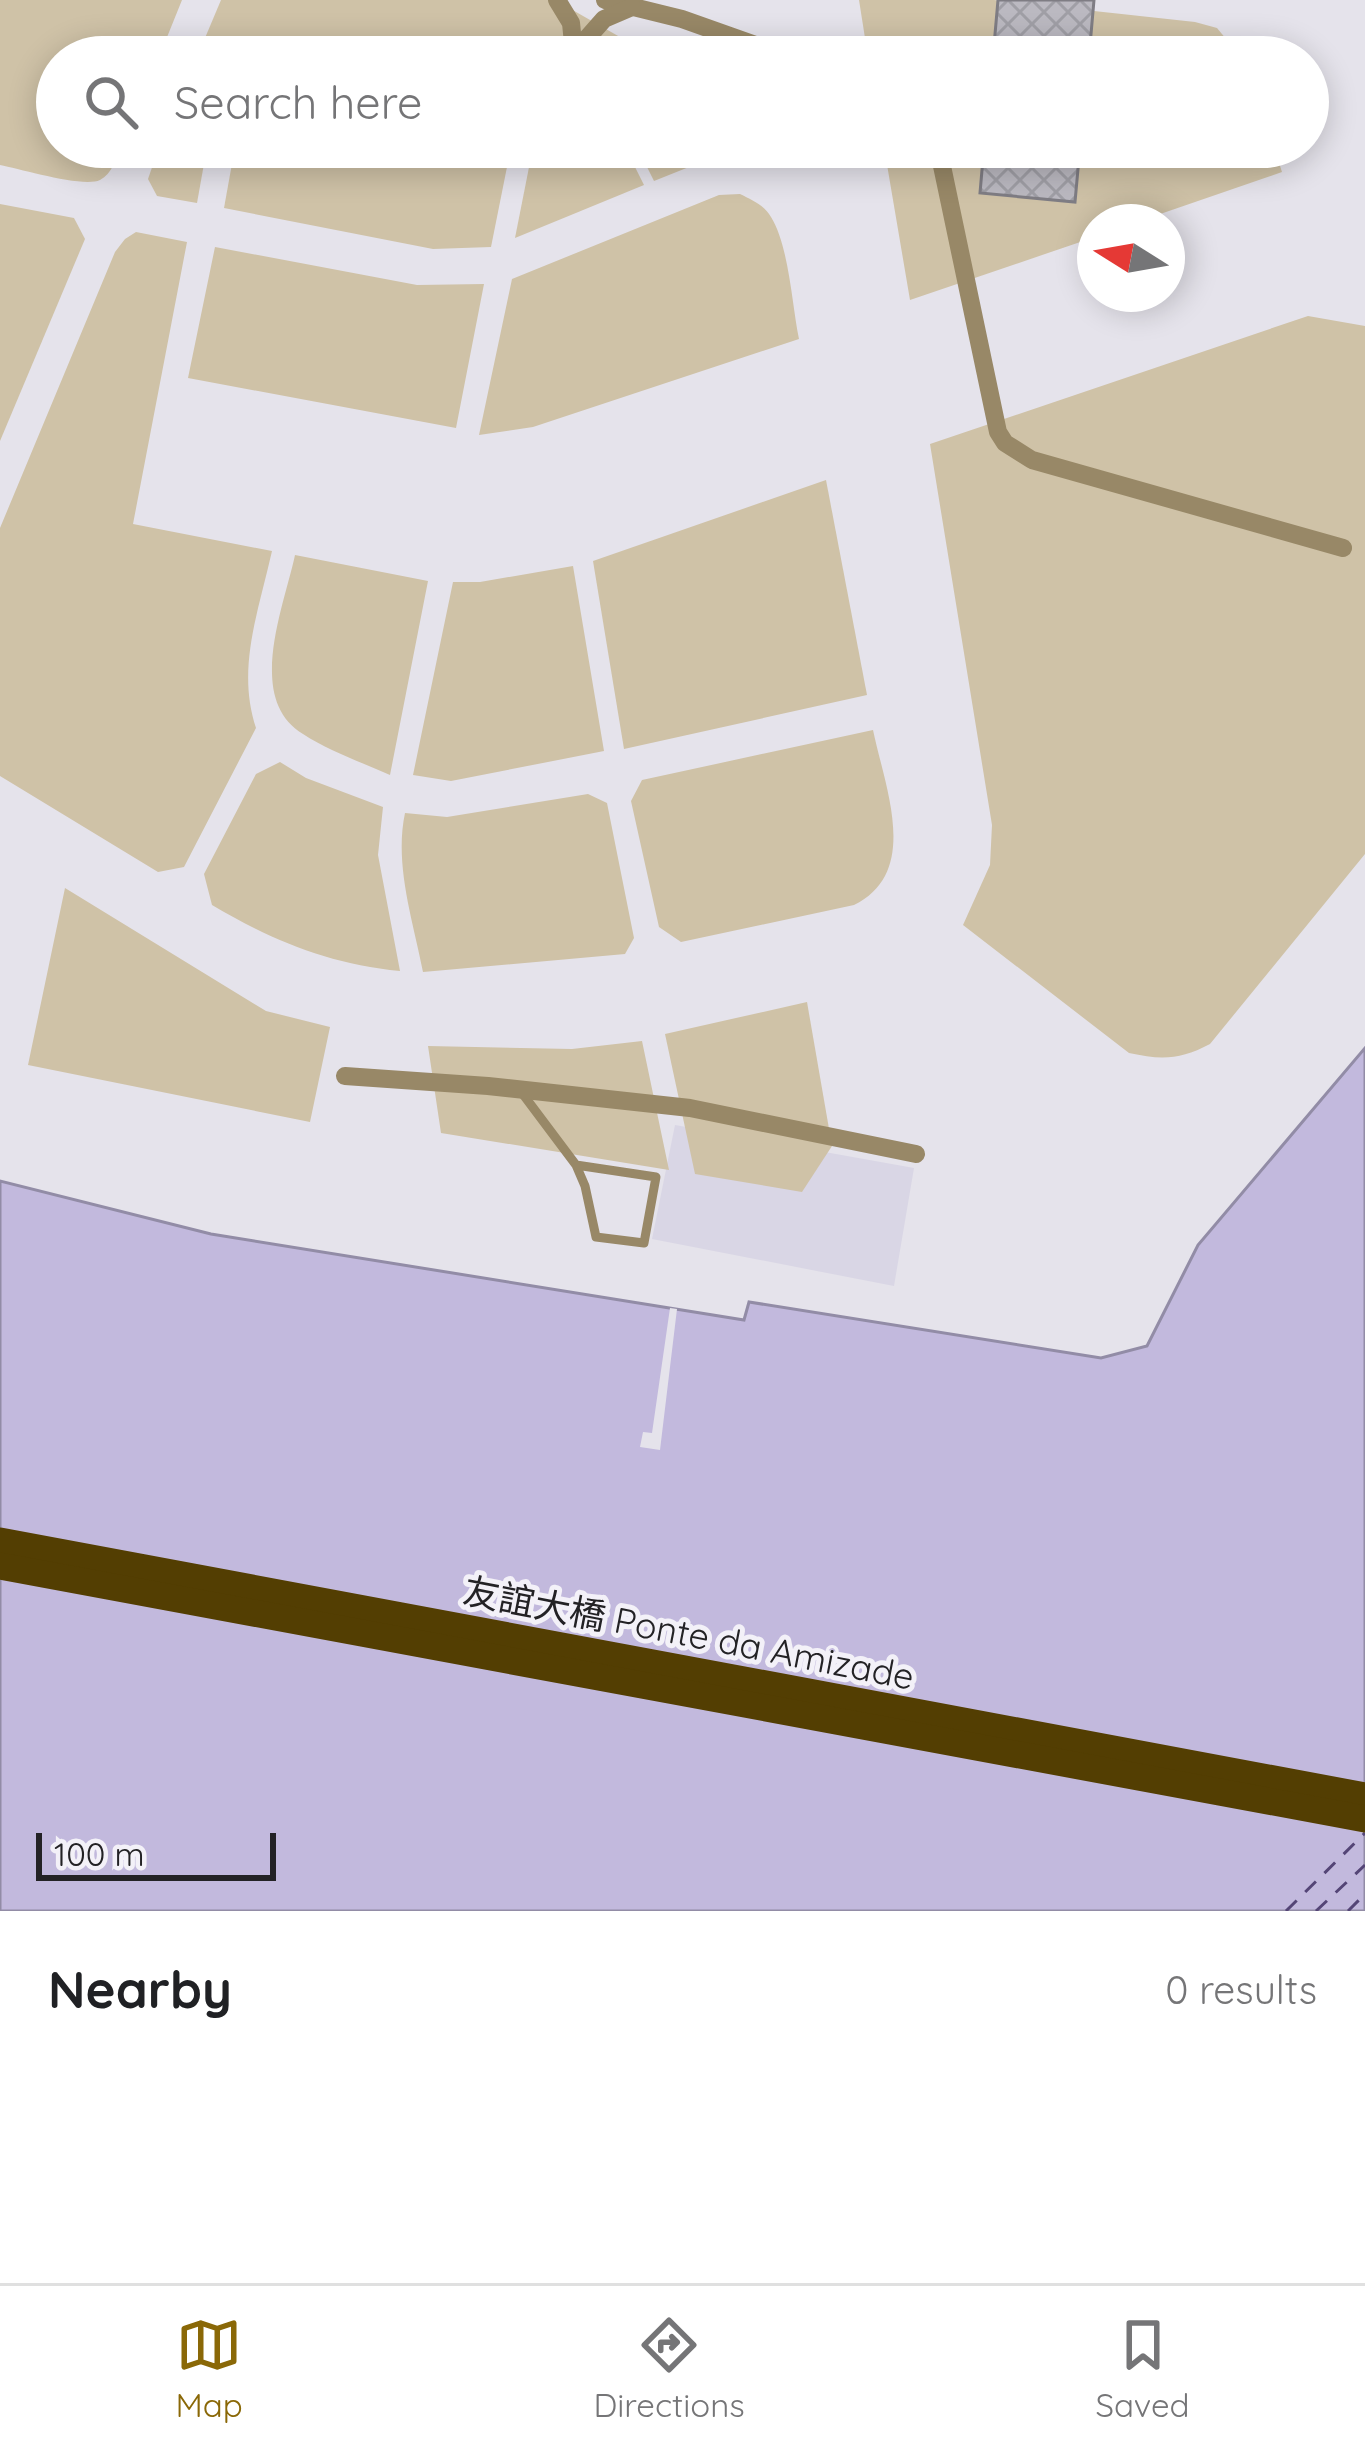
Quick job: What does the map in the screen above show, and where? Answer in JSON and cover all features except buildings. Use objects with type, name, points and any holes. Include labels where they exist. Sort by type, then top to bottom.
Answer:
[{"type":"main road","name":"友誼大橋 Ponte da Amizade","points":[[0,1541],[1365,1796]]},
{"type":"main road","name":"友誼大橋 Ponte da Amizade","points":[[0,1566],[1365,1819]]},
{"type":"street","points":[[557,0],[571,23],[572,36]]},
{"type":"street","points":[[604,0],[730,36]]},
{"type":"street","points":[[589,36],[604,19],[632,7]]},
{"type":"street","points":[[942,168],[998,432],[1005,442],[1032,460],[1343,548]]},
{"type":"street","points":[[345,1076],[689,1108],[916,1154]]},
{"type":"lane","points":[[519,1089],[576,1165],[596,1237],[644,1243],[656,1178],[576,1165]]},
{"type":"shaded area","points":[[0,0],[182,0],[167,36],[36,36],[36,168],[112,168],[100,180],[66,180],[0,165]]},
{"type":"shaded area","points":[[221,0],[555,0],[618,36],[206,36]]},
{"type":"shaded area","points":[[859,0],[994,0],[1195,22],[1217,28],[1224,36],[865,36]]},
{"type":"shaded area","points":[[152,168],[203,168],[197,203],[157,196],[148,179]]},
{"type":"shaded area","points":[[231,168],[507,168],[491,247],[433,249],[224,208]]},
{"type":"shaded area","points":[[529,168],[636,168],[644,185],[515,238]]},
{"type":"shaded area","points":[[648,168],[686,168],[654,181]]},
{"type":"shaded area","points":[[888,168],[1281,168],[1282,172],[1185,205],[1077,204],[1077,243],[910,300]]},
{"type":"shaded area","points":[[740,194],[765,209],[777,229],[799,339],[533,427],[479,435],[512,279],[719,195]]},
{"type":"shaded area","points":[[0,204],[74,218],[85,239],[0,441]]},
{"type":"shaded area","points":[[136,232],[187,242],[133,524],[272,551],[249,661],[250,706],[256,728],[184,867],[158,872],[0,776],[0,528],[115,252]]},
{"type":"shaded area","points":[[215,247],[417,285],[484,284],[456,428],[188,378]]},
{"type":"shaded area","points":[[1308,316],[1365,326],[1365,854],[1210,1044],[1170,1057],[1129,1053],[963,925],[990,865],[992,825],[930,444]]},
{"type":"shaded area","points":[[826,480],[867,695],[624,749],[593,561]]},
{"type":"shaded area","points":[[295,555],[428,581],[390,775],[303,734],[286,718],[276,699],[273,651]]},
{"type":"shaded area","points":[[573,566],[604,751],[451,781],[413,775],[453,582]]},
{"type":"shaded area","points":[[873,730],[893,827],[887,872],[875,890],[854,905],[681,942],[659,927],[631,801],[642,780]]},
{"type":"shaded area","points":[[280,762],[306,778],[383,807],[378,855],[400,971],[302,949],[212,905],[204,874],[256,774]]},
{"type":"shaded area","points":[[588,794],[607,803],[634,938],[625,954],[423,972],[403,872],[405,813],[447,817]]},
{"type":"shaded area","points":[[65,888],[266,1011],[330,1027],[310,1122],[28,1065]]},
{"type":"shaded area","points":[[807,1002],[832,1146],[802,1192],[695,1174],[665,1034]]},
{"type":"shaded area","points":[[642,1041],[669,1170],[441,1133],[428,1046],[572,1049]]},
{"type":"shaded area","points":[[1365,1048],[1365,1911],[0,1911],[0,1181],[211,1234],[744,1320],[749,1302],[1101,1358],[1147,1346],[1198,1245]]},
{"type":"shaded area","points":[[675,1125],[914,1168],[894,1286],[652,1239]]},
{"type":"pier","points":[[670,1308],[677,1309],[660,1450],[640,1447],[643,1432],[652,1433]]},
{"type":"ferry route","points":[[1286,1911],[1365,1833]]},
{"type":"ferry route","points":[[1316,1911],[1365,1865]]},
{"type":"ferry route","points":[[1348,1911],[1365,1894]]}]
